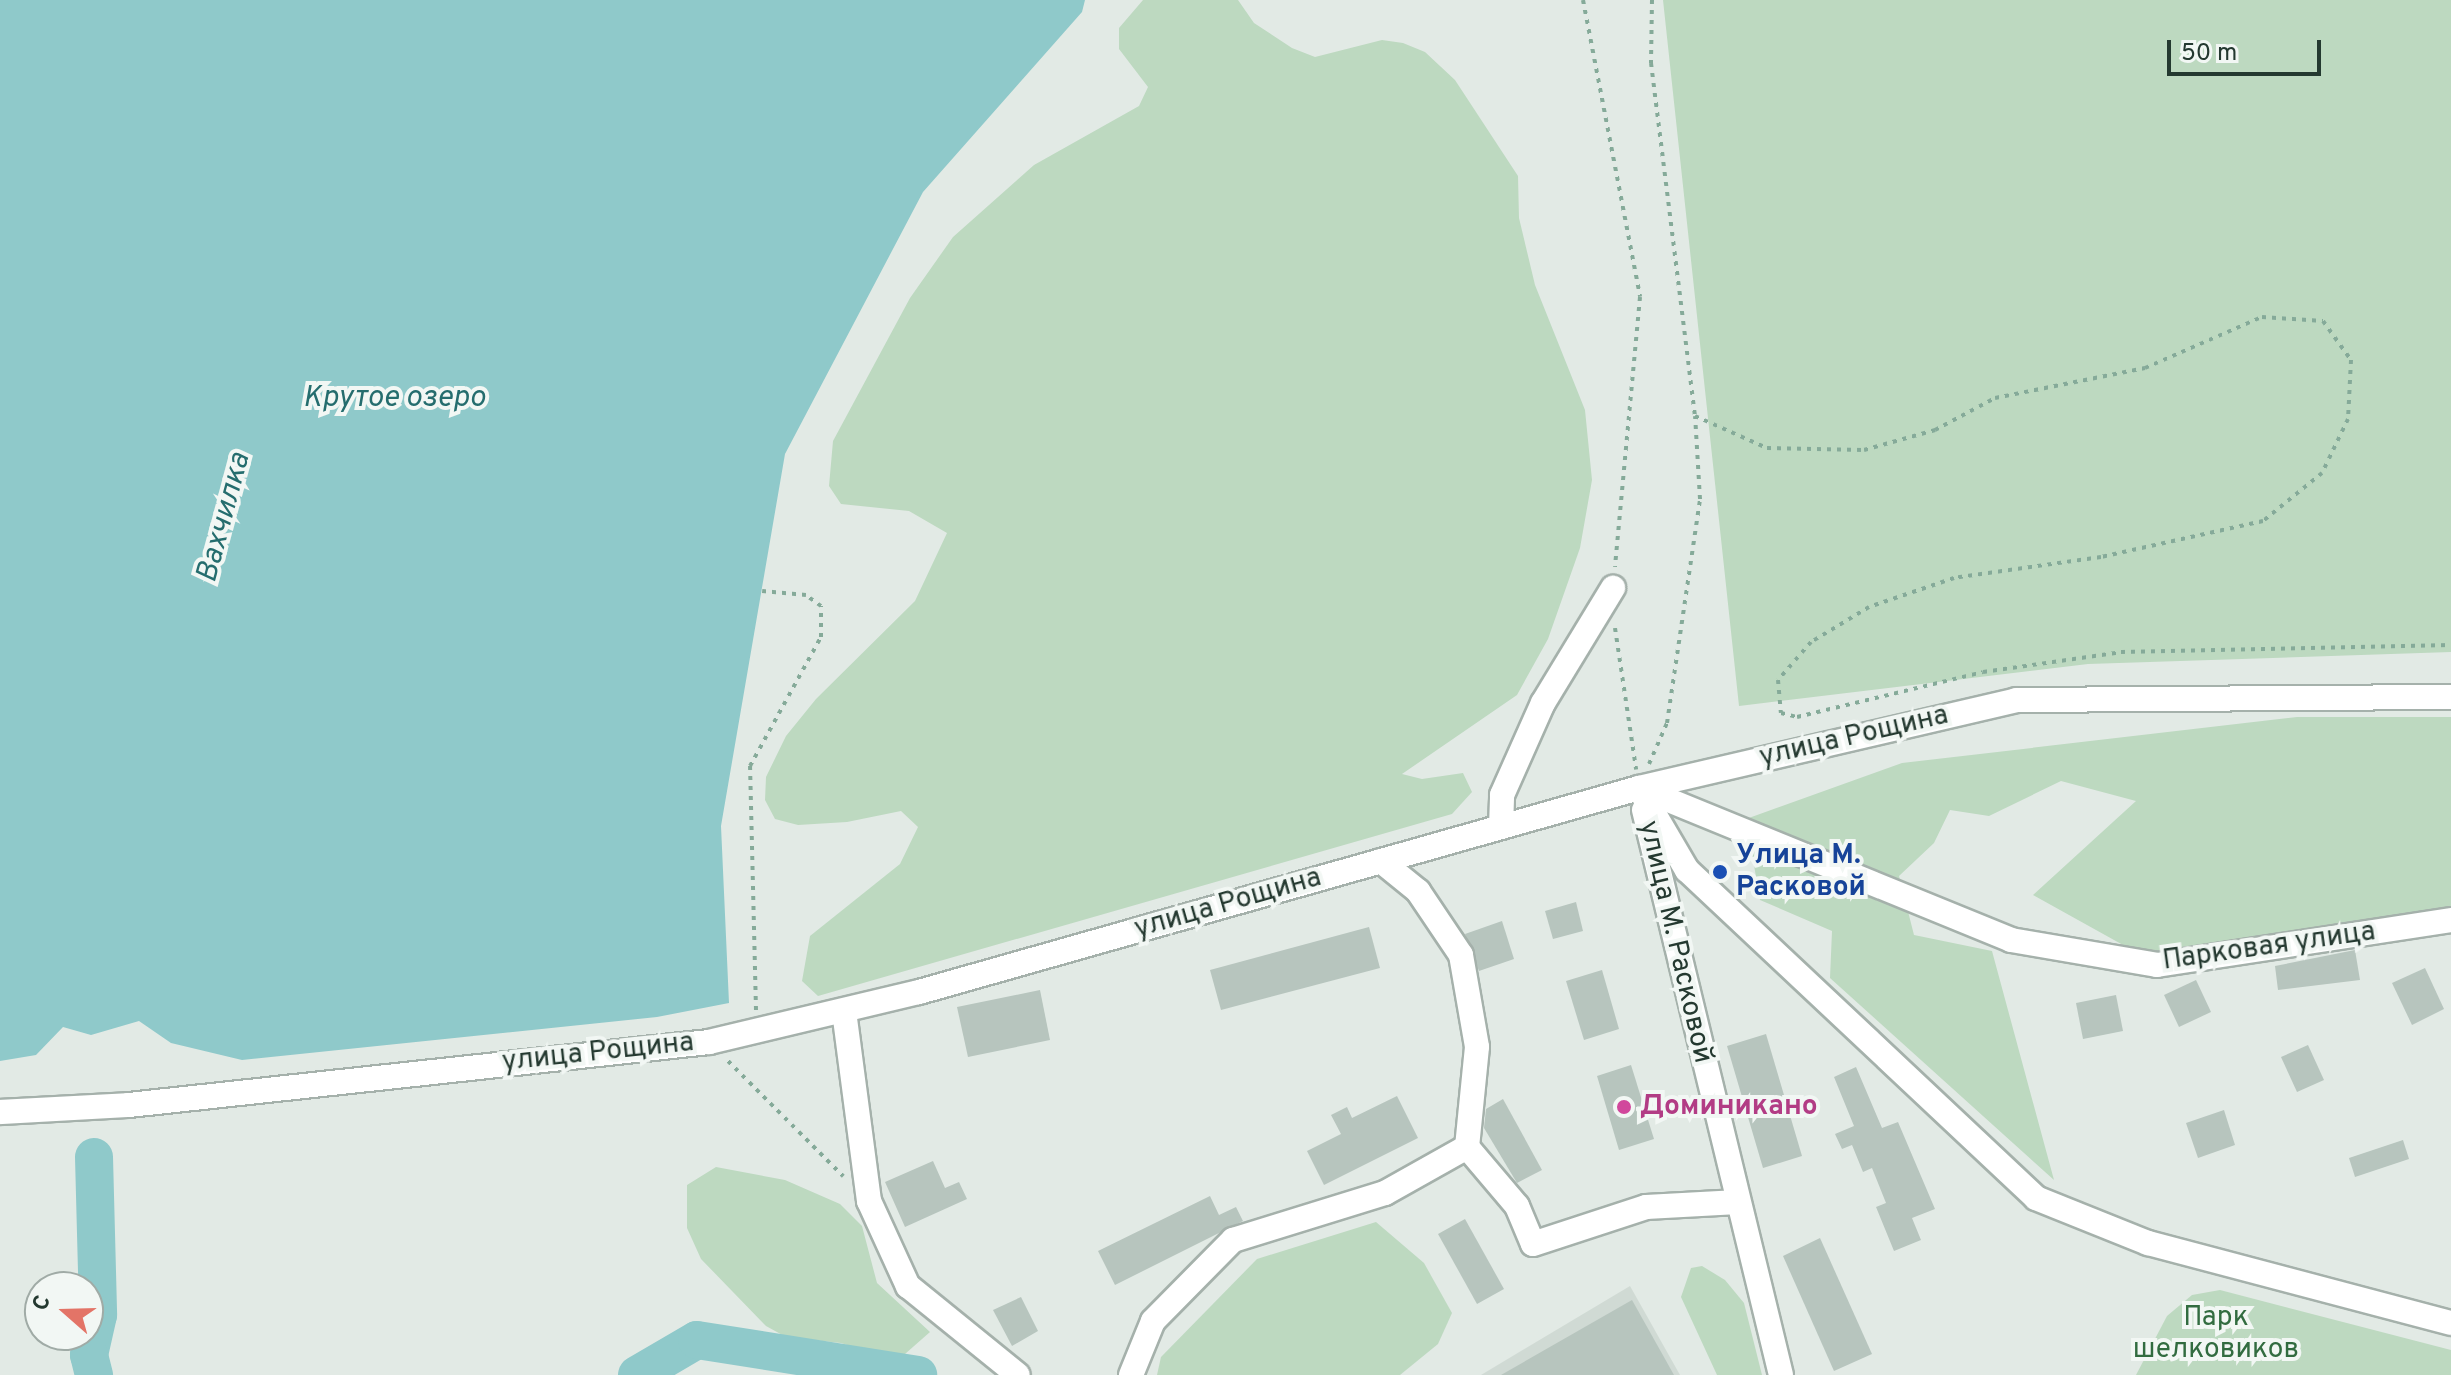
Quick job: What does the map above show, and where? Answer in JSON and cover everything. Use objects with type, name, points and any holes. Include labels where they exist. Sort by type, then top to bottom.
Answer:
[{"type":"street","points":[[1501,827],[1502,795],[1543,703],[1613,588]]},
{"type":"street","name":"улица Рощина","points":[[0,1112],[129,1105],[709,1042],[844,1011],[1639,788],[2016,700],[2451,697]]},
{"type":"street","points":[[1639,788],[1687,870],[2036,1198],[2148,1243],[2451,1323]]},
{"type":"street","name":"улица М. Расковой","points":[[1639,788],[1662,896],[1781,1375]]},
{"type":"street","name":"Парковая улица","points":[[1639,788],[2011,940],[2157,965],[2451,920]]},
{"type":"street","points":[[1381,861],[1418,891],[1461,955],[1477,1047],[1467,1147],[1517,1206],[1533,1244],[1646,1207],[1738,1202]]},
{"type":"street","points":[[1662,896],[1670,877],[1687,870]]},
{"type":"street","points":[[844,1011],[869,1201],[908,1286],[1018,1375]]},
{"type":"street","points":[[1131,1375],[1153,1321],[1233,1240],[1385,1193],[1467,1147]]},
{"type":"path","points":[[1583,0],[1640,297],[1613,588],[1639,788]]},
{"type":"path","points":[[1639,788],[1667,723],[1700,499],[1695,416],[1651,63],[1652,0]]},
{"type":"path","points":[[1695,416],[1767,448],[1864,450],[1935,430],[1995,398],[2145,368],[2262,317],[2323,321],[2351,360],[2348,419],[2322,473],[2263,521],[2101,557],[1954,578],[1869,607],[1811,642],[1778,680],[1781,713],[1797,717],[1983,672],[2121,652],[2451,645]]},
{"type":"path","points":[[757,1032],[750,766],[821,637],[821,606],[806,595],[762,591]]},
{"type":"path","points":[[709,1042],[869,1201]]},
{"type":"shaded area","points":[[1630,1286],[1680,1375],[1481,1375]]},
{"type":"green space","points":[[1143,0],[1238,0],[1254,23],[1292,48],[1315,57],[1382,40],[1403,43],[1425,52],[1455,80],[1518,176],[1519,218],[1535,285],[1585,410],[1592,480],[1580,548],[1548,639],[1517,695],[1402,774],[1422,779],[1463,773],[1472,792],[1452,814],[818,996],[802,981],[810,936],[900,864],[918,827],[901,811],[847,822],[798,825],[775,819],[765,800],[766,777],[786,736],[816,699],[915,601],[947,533],[909,511],[841,504],[829,486],[833,441],[910,298],[953,237],[1034,165],[1139,106],[1148,87],[1119,49],[1119,28]]},
{"type":"green space","points":[[1663,0],[2451,0],[2451,652],[2088,664],[1739,706]]},
{"type":"green space","points":[[2297,717],[2451,717],[2451,908],[2141,955],[2033,895],[2136,801],[2061,781],[1989,816],[1950,810],[1934,843],[1899,876],[1914,935],[1992,951],[2054,1180],[1830,978],[1832,931],[1760,900],[1746,819],[1902,763]]},
{"type":"green space","points":[[716,1167],[785,1180],[840,1204],[862,1226],[877,1283],[930,1332],[897,1361],[841,1343],[786,1337],[766,1326],[701,1259],[687,1228],[687,1185]]},
{"type":"green space","points":[[1376,1222],[1424,1263],[1452,1313],[1438,1344],[1400,1375],[1157,1375],[1161,1357],[1257,1259]]},
{"type":"green space","points":[[1702,1266],[1725,1280],[1744,1303],[1762,1375],[1717,1375],[1681,1297],[1691,1268]]},
{"type":"green space","name":"Парк шелковиков","points":[[2220,1290],[2451,1350],[2451,1375],[2136,1375],[2167,1316],[2192,1295]]},
{"type":"water","name":"Крутое озеро","points":[[0,0],[1085,0],[1082,12],[923,192],[785,454],[721,826],[729,1003],[657,1017],[242,1060],[171,1043],[139,1021],[91,1035],[63,1027],[36,1055],[0,1061]]},
{"type":"building","points":[[1576,902],[1583,931],[1553,939],[1545,911]]},
{"type":"building","points":[[1502,921],[1514,959],[1479,971],[1465,934]]},
{"type":"building","points":[[1369,927],[1380,968],[1221,1010],[1210,970]]},
{"type":"building","points":[[2355,950],[2360,980],[2278,990],[2275,966]]},
{"type":"building","points":[[2425,968],[2444,1009],[2412,1025],[2392,983]]},
{"type":"building","points":[[1602,970],[1619,1029],[1584,1040],[1566,981]]},
{"type":"building","points":[[2196,980],[2211,1012],[2179,1027],[2164,995]]},
{"type":"building","points":[[1040,990],[1050,1040],[968,1057],[957,1007]]},
{"type":"building","points":[[2116,995],[2123,1031],[2083,1039],[2076,1003]]},
{"type":"building","points":[[1766,1034],[1802,1156],[1763,1168],[1727,1046]]},
{"type":"building","points":[[2308,1045],[2324,1080],[2297,1092],[2281,1057]]},
{"type":"building","points":[[1631,1065],[1654,1139],[1619,1150],[1597,1076]]},
{"type":"building","points":[[1856,1067],[1882,1128],[1898,1122],[1935,1209],[1912,1218],[1921,1240],[1894,1251],[1876,1207],[1886,1203],[1872,1168],[1863,1172],[1852,1145],[1842,1149],[1835,1134],[1854,1126],[1834,1077]]},
{"type":"building","points":[[1397,1096],[1418,1138],[1324,1185],[1307,1151],[1341,1134],[1331,1115],[1347,1107],[1352,1118]]},
{"type":"building","points":[[1503,1099],[1542,1170],[1517,1183],[1484,1128],[1486,1109]]},
{"type":"building","points":[[2224,1110],[2235,1145],[2198,1158],[2186,1123]]},
{"type":"building","points":[[2403,1140],[2409,1159],[2355,1177],[2349,1158]]},
{"type":"building","points":[[933,1161],[945,1188],[959,1182],[967,1199],[905,1227],[885,1182]]},
{"type":"building","points":[[1210,1196],[1219,1215],[1236,1207],[1243,1221],[1115,1285],[1098,1251]]},
{"type":"building","points":[[1465,1219],[1504,1289],[1477,1304],[1438,1234]]},
{"type":"building","points":[[1820,1238],[1872,1354],[1834,1371],[1783,1256]]},
{"type":"building","points":[[1021,1297],[1038,1331],[1012,1346],[993,1310]]},
{"type":"building","points":[[1632,1300],[1674,1375],[1501,1375]]},
{"type":"waterway","name":"Вахчилка","points":[[94,1157],[98,1315],[89,1355],[94,1375]]},
{"type":"waterway","points":[[637,1375],[697,1340],[918,1375]]},
{"type":"place","name":"Улица М. Расковой","points":[[1720,872]]},
{"type":"place","name":"Доминикано","points":[[1624,1107]]}]
